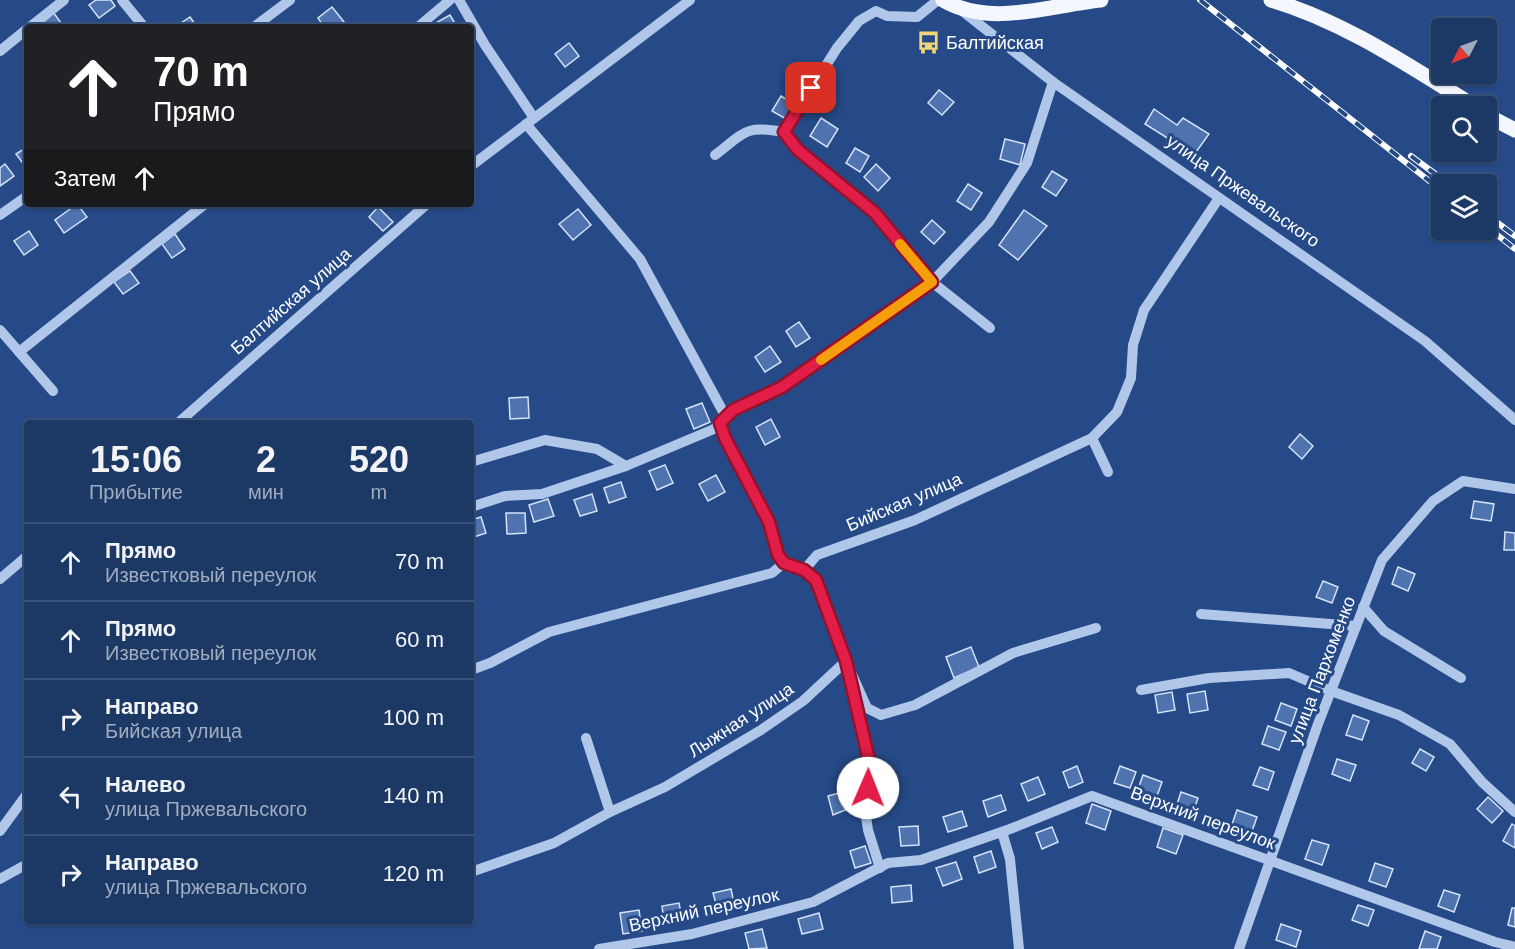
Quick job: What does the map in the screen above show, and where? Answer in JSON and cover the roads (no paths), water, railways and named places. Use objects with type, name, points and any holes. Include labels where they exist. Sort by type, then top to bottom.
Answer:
[{"type":"main road","name":"улица Пржевальского","points":[[943,0],[961,10]]},
{"type":"main road","points":[[961,10],[1023,14],[1101,0]]},
{"type":"main road","points":[[1271,0],[1361,38],[1457,96]]},
{"type":"main road","points":[[1497,121],[1515,130]]},
{"type":"street","points":[[33,24],[64,0]]},
{"type":"street","points":[[122,0],[142,24]]},
{"type":"street","points":[[258,24],[290,0]]},
{"type":"street","points":[[422,24],[450,0]]},
{"type":"street","points":[[459,0],[473,24]]},
{"type":"street","points":[[474,164],[690,0]]},
{"type":"street","points":[[784,132],[837,48],[859,21],[876,11],[887,16],[917,17],[938,0]]},
{"type":"street","name":"улица Пржевальского","points":[[961,10],[1053,82],[1425,341],[1515,420]]},
{"type":"street","points":[[474,26],[530,121],[640,259],[723,420],[725,438],[769,522],[778,555],[784,563],[804,570],[816,580],[846,661],[867,708],[881,715],[915,705],[1013,653],[1096,628]]},
{"type":"street","points":[[0,51],[24,31]]},
{"type":"street","points":[[474,506],[505,496],[542,494],[626,466],[714,429],[733,410],[782,387],[932,282],[988,222],[1027,163],[1053,82]]},
{"type":"street","points":[[715,155],[746,131],[760,128],[784,132],[798,150],[875,213],[932,282],[990,328]]},
{"type":"street","points":[[0,215],[24,198]]},
{"type":"street","name":"Бийская улица","points":[[804,570],[817,555],[915,520],[1092,438],[1117,412],[1131,378],[1133,345],[1144,310],[1219,198]]},
{"type":"street","points":[[19,352],[201,207]]},
{"type":"street","name":"Балтийская улица","points":[[181,420],[424,207]]},
{"type":"street","points":[[0,330],[53,391]]},
{"type":"street","points":[[1092,438],[1108,472]]},
{"type":"street","points":[[474,461],[545,440],[597,448],[626,466]]},
{"type":"street","name":"улица Пархоменко","points":[[1239,949],[1331,691],[1382,560],[1433,501],[1463,481],[1515,489]]},
{"type":"street","points":[[0,579],[24,559]]},
{"type":"street","points":[[474,669],[549,632],[772,573],[784,563]]},
{"type":"street","points":[[1363,607],[1384,631],[1461,678]]},
{"type":"street","points":[[1201,614],[1356,626]]},
{"type":"street","points":[[846,661],[872,773],[864,803],[868,830],[880,868]]},
{"type":"street","name":"Лыжная улица","points":[[474,871],[554,843],[610,812],[665,787],[761,730],[803,701],[846,661]]},
{"type":"street","points":[[1141,690],[1209,678],[1289,673],[1331,691],[1399,715],[1450,744],[1482,782],[1515,812]]},
{"type":"street","points":[[586,738],[610,812]]},
{"type":"street","name":"Верхний переулок","points":[[599,949],[692,934],[813,902],[888,863],[921,860],[1002,832],[1092,796],[1495,942],[1515,947]]},
{"type":"street","points":[[0,831],[24,798]]},
{"type":"street","points":[[1002,832],[1010,859],[1019,949]]},
{"type":"street","points":[[0,879],[24,866]]},
{"type":"railway","points":[[1200,0],[1431,182]]},
{"type":"railway","points":[[1411,156],[1435,174]]},
{"type":"railway","points":[[1497,222],[1515,236]]},
{"type":"railway","points":[[1497,235],[1515,249]]},
{"type":"place","name":"Балтийская","points":[[928,43]]}]
